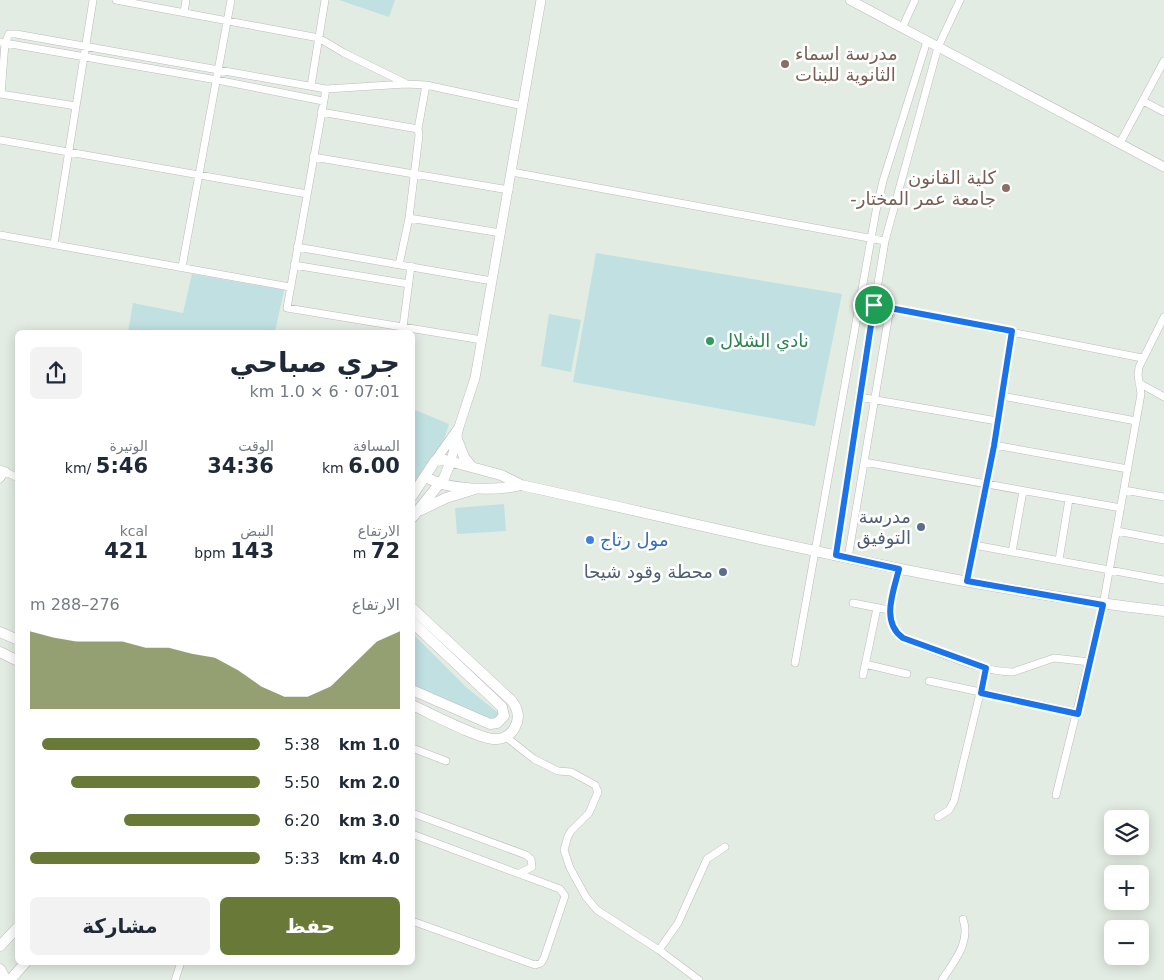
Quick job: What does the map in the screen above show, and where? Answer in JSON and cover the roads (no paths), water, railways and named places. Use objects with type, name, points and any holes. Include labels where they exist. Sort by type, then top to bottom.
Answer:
[{"type":"main road","points":[[458,439],[464,457],[473,467]]},
{"type":"main road","points":[[415,491],[435,460],[451,462],[501,476],[521,485],[899,569],[1103,605],[1164,612]]},
{"type":"main road","points":[[415,515],[439,483],[451,462]]},
{"type":"main road","points":[[425,476],[439,483],[480,487],[501,488],[521,485]]},
{"type":"main road","points":[[415,515],[446,498],[480,487]]},
{"type":"main road","points":[[415,611],[515,705],[518,720],[514,730],[506,737],[490,739],[415,706]]},
{"type":"main road","points":[[415,625],[502,707],[504,716],[497,723],[490,724],[415,691]]},
{"type":"main road","points":[[0,632],[15,639]]},
{"type":"main road","points":[[0,652],[15,660]]},
{"type":"main road","points":[[0,946],[15,930]]},
{"type":"main road","points":[[8,977],[22,965]]},
{"type":"street","points":[[54,244],[93,0]]},
{"type":"street","points":[[116,0],[319,38],[344,53],[406,84]]},
{"type":"street","points":[[184,12],[186,0]]},
{"type":"street","points":[[182,267],[231,0]]},
{"type":"street","points":[[311,86],[325,0]]},
{"type":"street","points":[[451,462],[458,439],[459,428],[475,378],[541,0]]},
{"type":"street","points":[[852,0],[1164,166]]},
{"type":"street","points":[[902,28],[915,0]]},
{"type":"street","points":[[836,555],[859,396],[885,242],[938,47],[960,0]]},
{"type":"street","points":[[76,106],[1,94],[3,43],[9,34],[326,89],[406,84],[426,85],[523,106]]},
{"type":"street","points":[[796,663],[870,239],[883,181],[927,41]]},
{"type":"street","points":[[3,43],[217,80],[323,101]]},
{"type":"street","points":[[1120,143],[1163,66]]},
{"type":"street","points":[[399,265],[409,218],[419,135],[418,129],[426,85]]},
{"type":"street","points":[[326,89],[296,248],[288,308],[482,340]]},
{"type":"street","points":[[1143,101],[1164,112]]},
{"type":"street","points":[[321,112],[418,129]]},
{"type":"street","points":[[0,140],[306,194]]},
{"type":"street","points":[[313,157],[509,190]]},
{"type":"street","points":[[512,172],[885,242]]},
{"type":"street","points":[[409,218],[501,233]]},
{"type":"street","points":[[0,235],[290,287]]},
{"type":"street","points":[[296,248],[492,281]]},
{"type":"street","points":[[294,265],[409,284]]},
{"type":"street","points":[[402,327],[411,266]]},
{"type":"street","points":[[874,305],[1142,358]]},
{"type":"street","points":[[848,558],[890,308]]},
{"type":"street","points":[[1056,795],[1078,714],[1110,570],[1141,394],[1138,375],[1142,358],[1164,317]]},
{"type":"street","points":[[967,581],[994,446],[1012,331]]},
{"type":"street","points":[[1156,333],[1164,337]]},
{"type":"street","points":[[1139,383],[1164,397]]},
{"type":"street","points":[[859,396],[997,421]]},
{"type":"street","points":[[1002,396],[1136,421]]},
{"type":"street","points":[[435,460],[459,428]]},
{"type":"street","points":[[994,446],[1128,469]]},
{"type":"street","points":[[864,462],[1121,508]]},
{"type":"street","points":[[0,479],[3,470],[15,476]]},
{"type":"street","points":[[1124,490],[1164,497]]},
{"type":"street","points":[[1012,552],[1023,491]]},
{"type":"street","points":[[1060,560],[1070,500]]},
{"type":"street","points":[[1116,531],[1164,540]]},
{"type":"street","points":[[974,546],[1164,580]]},
{"type":"street","points":[[899,569],[889,610],[898,634],[903,638],[986,668],[1013,672],[1054,658],[1090,662]]},
{"type":"street","points":[[853,603],[889,610]]},
{"type":"street","points":[[863,675],[878,608]]},
{"type":"street","points":[[866,664],[907,674]]},
{"type":"street","points":[[938,817],[949,810],[954,801],[986,668]]},
{"type":"street","points":[[929,681],[1078,714]]},
{"type":"street","points":[[506,737],[534,759],[558,771],[571,772],[595,785],[598,792],[589,812],[570,831],[564,850],[566,858],[586,897],[597,910],[659,950],[699,980]]},
{"type":"street","points":[[415,749],[446,761]]},
{"type":"street","points":[[415,814],[526,855],[531,859],[537,880]]},
{"type":"street","points":[[415,835],[560,889],[566,896],[544,958],[538,965],[532,965],[415,922]]},
{"type":"street","points":[[659,950],[678,923],[707,859],[725,847]]},
{"type":"street","points":[[517,873],[526,872],[532,867]]},
{"type":"street","points":[[942,980],[964,944],[966,934],[963,919]]},
{"type":"street","points":[[175,980],[180,965]]},
{"type":"place","name":"مدرسة اسماء الثانوية للبنات","points":[[785,64]]},
{"type":"place","name":"كلية القانون -جامعة عمر المختار","points":[[1006,188]]},
{"type":"place","name":"نادي الشلال","points":[[710,341]]},
{"type":"place","name":"مدرسة التوفيق","points":[[921,527]]},
{"type":"place","name":"مول رتاج","points":[[590,540]]},
{"type":"place","name":"محطة وقود شيحا","points":[[723,572]]}]
